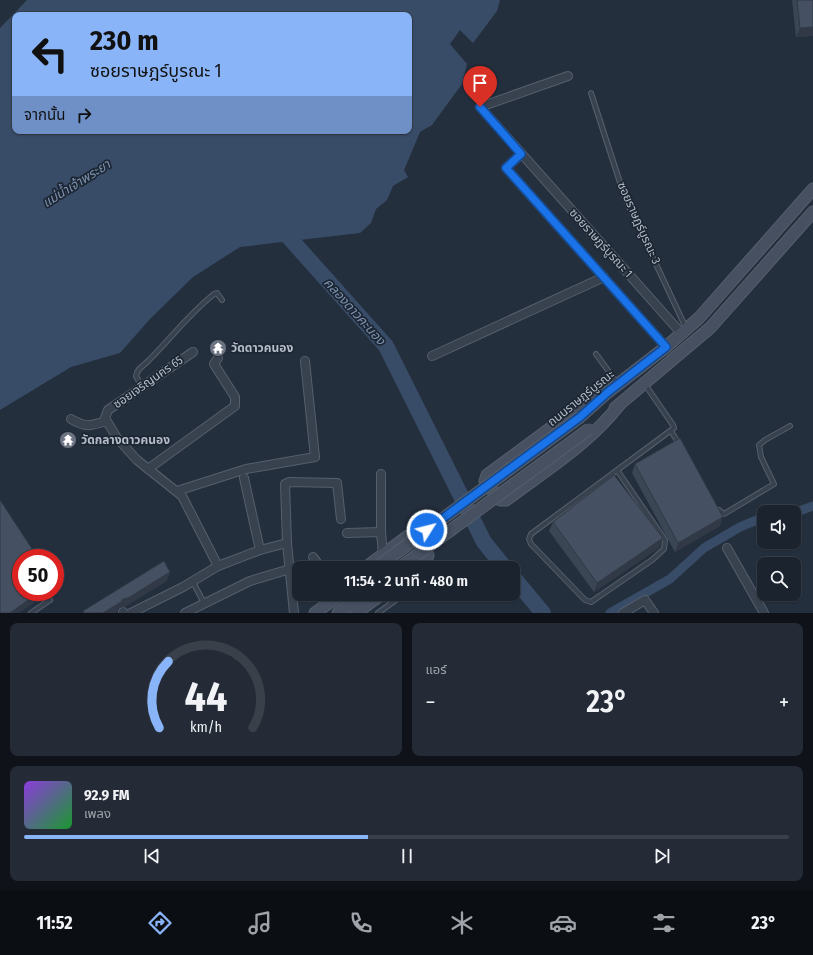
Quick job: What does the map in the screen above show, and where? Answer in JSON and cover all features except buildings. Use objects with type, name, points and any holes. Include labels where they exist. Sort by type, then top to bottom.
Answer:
[{"type":"main road","name":"ถนนราษฎร์บูรณะ","points":[[385,561],[580,417],[608,392],[666,347],[699,318],[813,189]]},
{"type":"main road","points":[[409,561],[589,429],[710,328],[813,212]]},
{"type":"main road","points":[[748,262],[760,272]]},
{"type":"main road","points":[[608,392],[579,407],[487,475],[485,481],[500,500],[506,500],[586,440],[607,421],[620,404]]},
{"type":"main road","points":[[374,561],[408,536],[414,536],[428,555],[429,561]]},
{"type":"main road","points":[[305,613],[325,601]]},
{"type":"main road","points":[[315,613],[326,601]]},
{"type":"main road","points":[[338,613],[354,601]]},
{"type":"main road","points":[[356,613],[372,601]]},
{"type":"street","name":"ซอยราษฎร์บูรณะ 1","points":[[568,76],[480,107],[521,154],[684,330]]},
{"type":"street","name":"ซอยราษฎร์บูรณะ 1","points":[[521,154],[506,168],[666,347]]},
{"type":"street","points":[[432,356],[604,278]]},
{"type":"street","name":"ซอยเจริญนคร 65","points":[[193,352],[108,410],[105,415],[106,421],[118,438],[137,460],[182,496],[218,566]]},
{"type":"street","points":[[148,469],[235,406],[236,398],[214,363],[218,358]]},
{"type":"street","points":[[177,491],[246,468],[315,457],[306,360]]},
{"type":"street","points":[[71,419],[78,424],[89,427],[106,421]]},
{"type":"street","points":[[382,474],[381,532],[383,554]]},
{"type":"street","points":[[244,478],[260,550]]},
{"type":"street","points":[[294,613],[287,543],[285,484],[289,482],[337,483],[341,519]]},
{"type":"street","points":[[347,533],[381,532]]},
{"type":"street","points":[[126,613],[193,582],[218,566],[260,550],[287,543]]},
{"type":"street","points":[[727,548],[764,613]]},
{"type":"street","points":[[313,557],[316,561]]},
{"type":"street","points":[[185,613],[250,581],[290,569]]},
{"type":"street","points":[[623,613],[645,600],[654,613]]},
{"type":"lane","name":"ซอยราษฎร์บูรณะ 3","points":[[591,93],[625,198],[684,330]]},
{"type":"lane","points":[[142,387],[136,376],[138,369],[148,362],[196,308],[217,293],[222,300]]},
{"type":"lane","points":[[596,354],[618,384]]},
{"type":"lane","points":[[618,470],[665,540],[664,550],[591,602],[585,600],[531,544],[529,539],[530,534],[671,431],[674,425],[644,383]]},
{"type":"lane","points":[[715,504],[720,513],[724,514],[773,485],[774,481],[761,456],[759,445],[790,426]]},
{"type":"lane","points":[[671,431],[684,451]]},
{"type":"lane","points":[[193,582],[204,603]]},
{"type":"lane","points":[[31,613],[49,601]]},
{"type":"lane","points":[[378,613],[394,601]]},
{"type":"water","name":"แม่น้ำเจ้าพระยา","points":[[27,0],[500,0],[497,11],[473,43],[460,30],[450,44],[467,64],[462,84],[432,125],[420,132],[404,170],[408,177],[393,186],[387,200],[376,209],[371,223],[360,233],[240,247],[193,277],[150,319],[120,353],[71,367],[0,410],[0,28],[12,16],[12,134],[412,134],[412,12],[15,12]]},
{"type":"waterway","name":"คลองดาวคะนอง","points":[[277,224],[386,346],[484,542],[499,561]]},
{"type":"waterway","points":[[801,510],[813,506]]},
{"type":"waterway","points":[[610,613],[670,579],[704,548],[740,527],[757,520]]},
{"type":"waterway","name":"คลองดาวคะนอง","points":[[520,585],[543,613]]},
{"type":"place","name":"วัดดาวคนอง","points":[[218,348]]},
{"type":"place","name":"วัดกลางดาวคนอง","points":[[68,440]]},
{"type":"route","points":[[427,530],[580,417],[608,392],[666,347],[506,168],[521,154],[480,107]]}]
